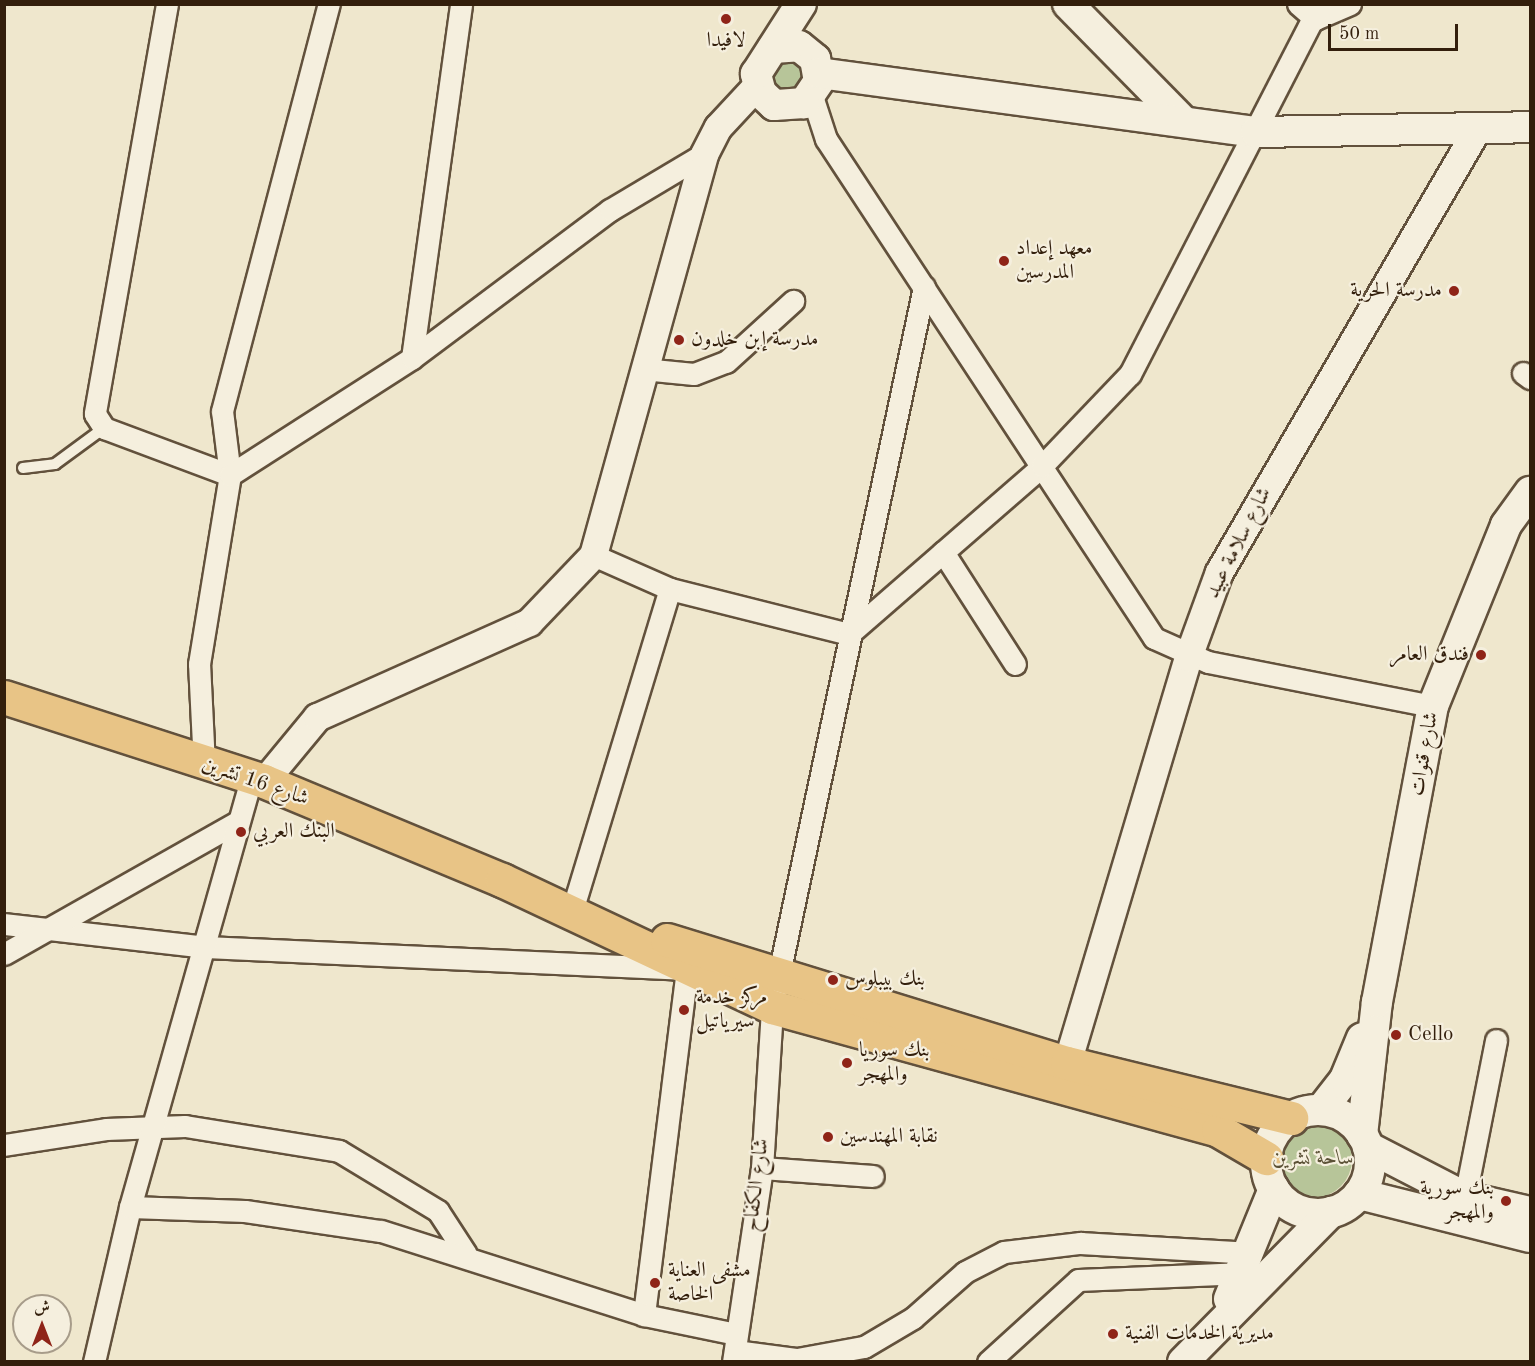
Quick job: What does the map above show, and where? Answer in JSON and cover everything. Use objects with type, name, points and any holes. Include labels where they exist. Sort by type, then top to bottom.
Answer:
[{"type":"main road","points":[[801,4],[773,48],[758,63],[757,85],[766,100],[782,107],[814,74],[812,4]]},
{"type":"main road","points":[[1068,4],[1181,119]]},
{"type":"main road","points":[[773,48],[786,44],[814,74],[1181,119],[1256,132],[1530,127]]},
{"type":"main road","name":"شارع قنوات","points":[[1365,1141],[1377,1002],[1433,706],[1506,525],[1530,492]]},
{"type":"main road","name":"شارع 16 تشرين","points":[[4,697],[204,765],[258,780],[502,880]]},
{"type":"main road","points":[[502,880],[574,901],[776,992],[1218,1130],[1270,1173],[1298,1209],[1330,1212]]},
{"type":"main road","points":[[502,880],[687,969],[1067,1064],[1306,1114],[1344,1117],[1365,1141],[1457,1206],[1530,1237]]},
{"type":"main road","points":[[1216,1323],[1248,1263],[1270,1173],[1274,1135],[1306,1114],[1345,1079],[1377,1002]]},
{"type":"main road","points":[[1184,1362],[1216,1323],[1330,1212],[1359,1194],[1367,1180],[1365,1141]]},
{"type":"main road","points":[[1359,1194],[1457,1206],[1525,1207]]},
{"type":"street","points":[[167,4],[95,414],[104,428],[230,475]]},
{"type":"street","points":[[204,765],[199,664],[230,475],[222,411],[329,4]]},
{"type":"street","points":[[412,358],[461,4]]},
{"type":"street","points":[[1298,4],[1317,12],[1350,4]]},
{"type":"street","points":[[593,555],[670,589],[849,634],[1042,466],[1130,374],[1317,12]]},
{"type":"street","points":[[814,74],[826,139]]},
{"type":"street","points":[[94,1362],[130,1207],[205,947],[236,823],[258,780],[317,717],[529,622],[593,555],[704,154],[718,127],[757,85]]},
{"type":"street","points":[[782,107],[826,139],[1154,638],[1188,657],[1433,706]]},
{"type":"street","name":"شارع سلامة عبيد","points":[[1067,1064],[1188,657],[1219,572],[1477,129]]},
{"type":"street","points":[[230,475],[412,358],[610,210],[704,154]]},
{"type":"street","name":"شارع الكفاح","points":[[735,1349],[762,1168],[776,992],[849,634],[924,287]]},
{"type":"street","points":[[643,369],[694,374],[726,362],[793,301]]},
{"type":"street","points":[[943,552],[1014,664]]},
{"type":"street","points":[[574,901],[670,589]]},
{"type":"street","points":[[4,954],[236,823]]},
{"type":"street","points":[[4,924],[205,947],[687,969],[644,1315]]},
{"type":"street","points":[[1457,1206],[1496,1040]]},
{"type":"street","points":[[4,1145],[153,1127],[185,1126],[339,1151],[438,1211],[466,1254]]},
{"type":"street","points":[[762,1168],[873,1176]]},
{"type":"street","points":[[130,1207],[298,1217],[381,1231],[466,1254],[735,1349],[797,1359],[864,1347],[913,1318],[965,1272],[1004,1252],[1080,1242],[1248,1263]]},
{"type":"street","points":[[988,1362],[1078,1280],[1248,1263]]},
{"type":"lane","points":[[23,468],[55,464],[104,428]]},
{"type":"green space","points":[[791,55],[810,71],[801,95],[776,93],[770,69]]},
{"type":"green space","name":"ساحة تشرين","points":[[1313,1120],[1328,1123],[1341,1131],[1349,1144],[1352,1159],[1349,1174],[1341,1187],[1328,1195],[1313,1198],[1298,1195],[1285,1187],[1277,1174],[1274,1159],[1277,1144],[1285,1131],[1298,1123]]},
{"type":"place","name":"لافيدا","points":[[726,19]]},
{"type":"place","name":"معهد إعداد المدرسين","points":[[1004,261]]},
{"type":"place","name":"مدرسة الحرية","points":[[1454,291]]},
{"type":"place","name":"مدرسة إبن خلدون","points":[[679,340]]},
{"type":"place","name":"فندق العامر","points":[[1481,655]]},
{"type":"place","name":"البنك العربي","points":[[241,832]]},
{"type":"place","name":"بنك بيبلوس","points":[[833,980]]},
{"type":"place","name":"مركز خدمة سيرياتيل","points":[[684,1010]]},
{"type":"place","name":"Cello","points":[[1396,1035]]},
{"type":"place","name":"بنك سوريا والمهجر","points":[[847,1063]]},
{"type":"place","name":"نقابة المهندسين","points":[[828,1137]]},
{"type":"place","name":"بنك سورية والمهجر","points":[[1506,1201]]},
{"type":"place","name":"مشفى العناية الخاصة","points":[[655,1283]]},
{"type":"place","name":"مديرية الخدمات الفنية","points":[[1113,1334]]}]
